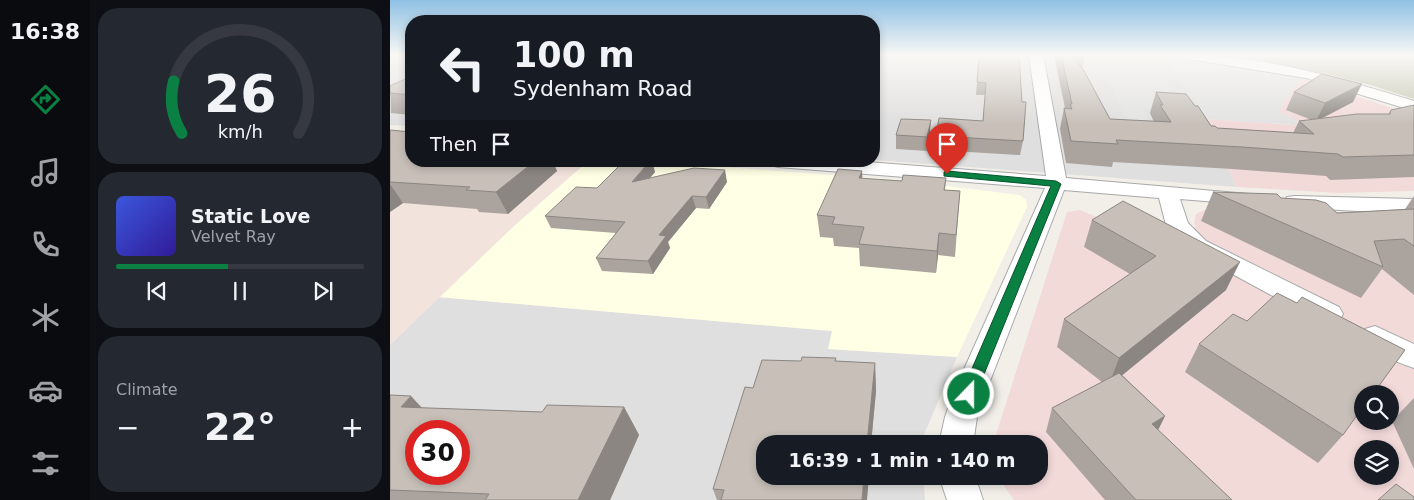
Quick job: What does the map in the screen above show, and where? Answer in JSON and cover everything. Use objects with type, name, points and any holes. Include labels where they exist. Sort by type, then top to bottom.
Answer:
[{"type":"street","points":[[958,435],[961,417],[969,394],[1056,184],[1040,78]]},
{"type":"street","points":[[1327,78],[1414,106]]},
{"type":"street","points":[[851,167],[1269,200],[1358,205],[1414,205]]},
{"type":"street","points":[[1168,193],[1177,226],[1198,246],[1414,357]]},
{"type":"street","points":[[960,485],[964,500]]},
{"type":"shaded area","points":[[390,78],[405,78],[405,126],[390,125]]},
{"type":"shaded area","points":[[880,78],[1180,78],[1208,119],[1236,187],[880,160]]},
{"type":"shaded area","points":[[1180,78],[1301,78],[1278,111],[1308,126],[1208,119]]},
{"type":"shaded area","points":[[1302,78],[1414,115],[1414,191],[1339,193],[1236,187],[1208,119],[1306,126],[1277,111]]},
{"type":"shaded area","points":[[1343,78],[1414,78],[1414,99]]},
{"type":"shaded area","points":[[1109,80],[1167,82],[1185,111],[1144,109],[1149,121],[1125,120]]},
{"type":"shaded area","points":[[415,167],[581,167],[514,226],[390,345],[390,183]]},
{"type":"shaded area","points":[[581,167],[726,167],[898,180],[1020,195],[1026,200],[1027,207],[957,357],[828,349],[832,331],[438,297]]},
{"type":"shaded area","points":[[1207,209],[1414,217],[1414,500],[1014,500],[1003,485],[1048,485],[1048,435],[996,435],[1067,212],[1080,210],[1141,236],[1196,227],[1194,223],[1196,214]]},
{"type":"shaded area","points":[[438,297],[832,331],[829,349],[957,357],[924,435],[756,435],[756,485],[924,485],[925,500],[390,500],[390,345]]},
{"type":"building","points":[[977,78],[1020,78],[1022,102],[1026,102],[1023,141],[936,136],[939,118],[983,121],[986,83],[977,82]]},
{"type":"building","points":[[1066,78],[1088,78],[1110,119],[1171,122],[1160,105],[1163,105],[1156,92],[1186,94],[1195,106],[1198,106],[1211,126],[1217,128],[1314,134],[1299,121],[1357,114],[1390,114],[1391,110],[1414,105],[1414,155],[1343,157],[1338,154],[1242,147],[1116,140],[1118,144],[1071,141],[1064,108],[1072,109],[1070,104],[1072,104]]},
{"type":"building","points":[[1315,78],[1339,78],[1362,84],[1325,103],[1294,92]]},
{"type":"building","points":[[405,79],[405,94],[390,93],[390,86]]},
{"type":"building","points":[[901,119],[931,120],[927,137],[896,135]]},
{"type":"building","points":[[390,130],[405,131],[405,167],[527,167],[496,192],[466,190],[470,187],[390,182]]},
{"type":"building","points":[[618,167],[645,167],[632,182],[694,168],[725,170],[706,197],[692,196],[659,235],[666,236],[648,261],[596,258],[625,222],[545,216],[576,187],[597,188]]},
{"type":"building","points":[[838,169],[862,171],[859,178],[902,181],[903,175],[946,178],[944,190],[960,191],[956,235],[939,233],[937,251],[859,244],[864,227],[832,224],[835,217],[817,215]]},
{"type":"building","points":[[1213,192],[1277,194],[1281,198],[1316,200],[1326,203],[1337,213],[1414,209],[1414,246],[1404,239],[1374,241],[1383,267]]},
{"type":"building","points":[[1123,201],[1240,262],[1119,358],[1064,319],[1156,256],[1092,220]]},
{"type":"building","points":[[1277,293],[1297,303],[1302,297],[1405,350],[1380,385],[1354,385],[1354,419],[1343,435],[1199,344],[1233,314],[1247,321]]},
{"type":"building","points":[[802,357],[836,358],[835,361],[875,363],[868,435],[756,435],[756,485],[863,485],[862,500],[721,500],[724,490],[713,489],[745,387],[753,388],[762,360],[801,361]]},
{"type":"building","points":[[1119,373],[1165,416],[1152,424],[1232,500],[1136,500],[1052,408]]},
{"type":"building","points":[[390,395],[411,396],[401,407],[542,412],[547,405],[624,407],[578,500],[485,500],[489,494],[390,490]]},
{"type":"building","points":[[1395,485],[1414,497],[1414,500],[1378,500]]},
{"type":"route","points":[[947,174],[1056,184],[969,394]]}]
